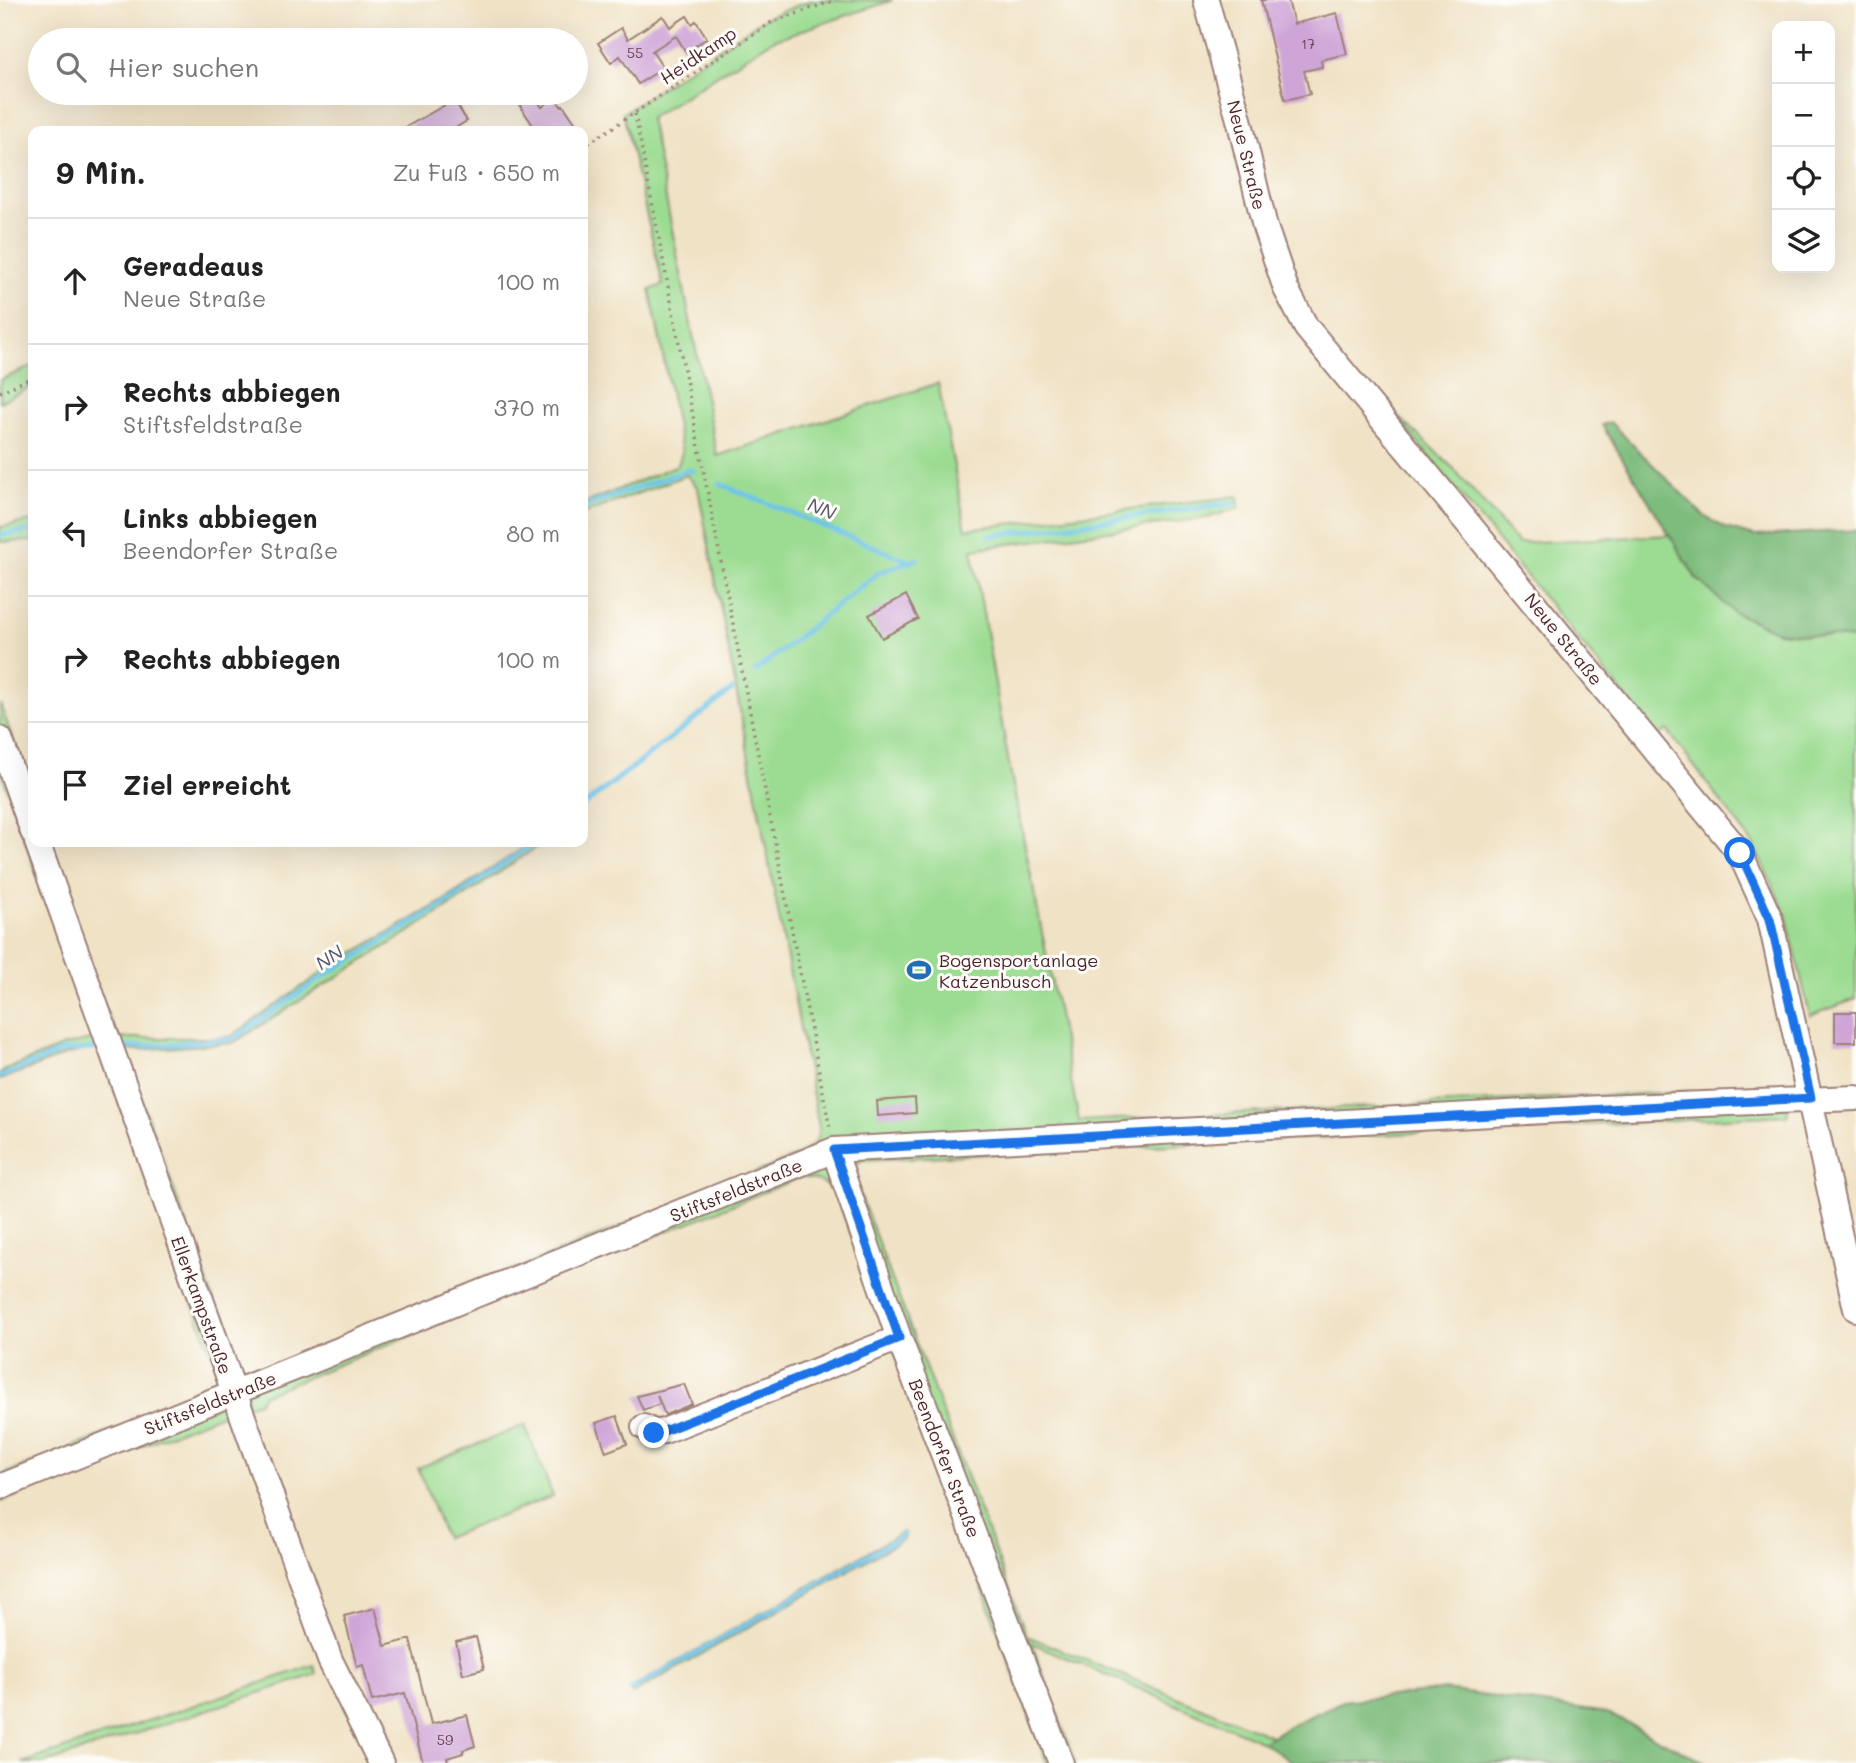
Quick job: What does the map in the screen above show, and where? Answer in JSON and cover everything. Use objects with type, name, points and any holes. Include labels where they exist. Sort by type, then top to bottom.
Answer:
[{"type":"street","name":"Neue Straße","points":[[1206,0],[1240,122],[1265,227],[1286,289],[1306,327],[1740,853],[1770,919],[1856,1308]]},
{"type":"street","points":[[0,739],[28,818]]},
{"type":"street","name":"Ellerkampstraße","points":[[39,847],[330,1660],[381,1763]]},
{"type":"street","name":"Stiftsfeldstraße","points":[[0,1487],[834,1150],[1811,1098],[1856,1098]]},
{"type":"street","name":"Beendorfer Straße","points":[[834,1150],[899,1338],[1060,1763]]},
{"type":"street","points":[[644,1427],[654,1433],[664,1431],[899,1338]]},
{"type":"path","name":"Heidkamp","points":[[588,144],[772,22],[836,0]]},
{"type":"path","points":[[635,114],[834,1150]]},
{"type":"path","points":[[0,392],[28,379]]},
{"type":"green space","points":[[811,0],[893,0],[773,40],[650,118],[717,456],[938,383],[966,529],[1238,496],[1239,508],[1207,518],[972,549],[1008,759],[1079,1121],[1784,1087],[1788,1115],[862,1160],[854,1167],[854,1179],[1027,1636],[1274,1737],[1263,1742],[1032,1643],[1075,1763],[1047,1763],[835,1191],[819,1181],[801,1177],[263,1395],[259,1402],[214,1417],[0,1502],[0,1476],[208,1393],[217,1385],[218,1371],[98,1047],[65,1055],[0,1080],[0,1073],[8,1069],[64,1046],[95,1039],[0,770],[0,703],[28,783],[28,847],[35,847],[118,1038],[232,1036],[331,966],[443,901],[524,847],[537,847],[447,908],[233,1043],[124,1051],[234,1357],[242,1370],[255,1374],[797,1156],[816,1142],[819,1128],[698,488],[687,475],[588,512],[588,502],[678,465],[682,452],[650,290],[663,285],[623,113],[765,18]]},
{"type":"green space","points":[[28,368],[28,388],[0,402],[0,380]]},
{"type":"green space","points":[[1390,409],[1453,468],[1518,543],[1670,535],[1696,578],[1778,632],[1856,639],[1856,999],[1810,1016],[1786,914],[1753,844],[1667,730],[1658,737]]},
{"type":"green space","points":[[1610,422],[1704,516],[1725,528],[1755,536],[1856,530],[1856,639],[1778,632],[1733,612],[1696,578],[1602,425]]},
{"type":"green space","points":[[28,522],[28,541],[0,542],[0,527]]},
{"type":"green space","points":[[525,1425],[553,1496],[445,1538],[418,1468]]},
{"type":"green space","points":[[903,1532],[905,1538],[632,1694],[629,1689]]},
{"type":"green space","points":[[314,1665],[317,1674],[46,1763],[22,1763]]},
{"type":"green space","points":[[1446,1690],[1607,1713],[1706,1763],[1293,1763],[1263,1742],[1291,1725],[1343,1701]]},
{"type":"building","points":[[1261,0],[1288,0],[1294,24],[1337,13],[1347,54],[1321,60],[1322,67],[1304,71],[1310,94],[1285,100]]},
{"type":"building","points":[[663,16],[670,27],[687,16],[692,24],[696,21],[707,38],[686,52],[676,36],[652,51],[663,68],[638,84],[620,56],[611,63],[598,43],[621,28],[628,39]]},
{"type":"building","points":[[445,105],[457,105],[467,121],[458,126],[408,126]]},
{"type":"building","points":[[563,105],[578,126],[534,126],[520,106]]},
{"type":"building","points":[[906,595],[918,619],[882,638],[869,615]]},
{"type":"building","points":[[1835,1012],[1856,1012],[1856,1042],[1835,1042]]},
{"type":"building","points":[[915,1098],[916,1113],[878,1116],[877,1101]]},
{"type":"building","points":[[684,1384],[692,1404],[665,1415],[657,1395],[660,1404],[643,1410],[637,1396]]},
{"type":"building","points":[[617,1416],[627,1444],[606,1452],[596,1423]]},
{"type":"building","points":[[375,1608],[385,1646],[410,1639],[431,1724],[467,1715],[475,1746],[447,1758],[448,1763],[423,1763],[405,1693],[372,1701],[363,1665],[357,1667],[344,1616]]},
{"type":"building","points":[[476,1637],[484,1669],[463,1674],[456,1642]]},
{"type":"waterway","name":"NN","points":[[588,505],[688,470],[693,471]]},
{"type":"waterway","name":"NN","points":[[720,484],[911,562]]},
{"type":"waterway","points":[[989,536],[1234,503]]},
{"type":"waterway","name":"NN","points":[[0,535],[28,531]]},
{"type":"waterway","name":"NN","points":[[756,671],[878,573],[917,559]]},
{"type":"waterway","name":"NN","points":[[588,802],[732,690]]},
{"type":"waterway","name":"NN","points":[[123,1048],[233,1039],[327,974],[445,904],[529,847]]},
{"type":"waterway","name":"NN","points":[[0,1077],[63,1051],[94,1049]]},
{"type":"waterway","points":[[631,1690],[904,1535]]},
{"type":"place","name":"Bogensportanlage Katzenbusch","points":[[919,970]]},
{"type":"route","points":[[654,1433],[899,1338],[834,1150],[1811,1098],[1770,919],[1740,853]]}]
